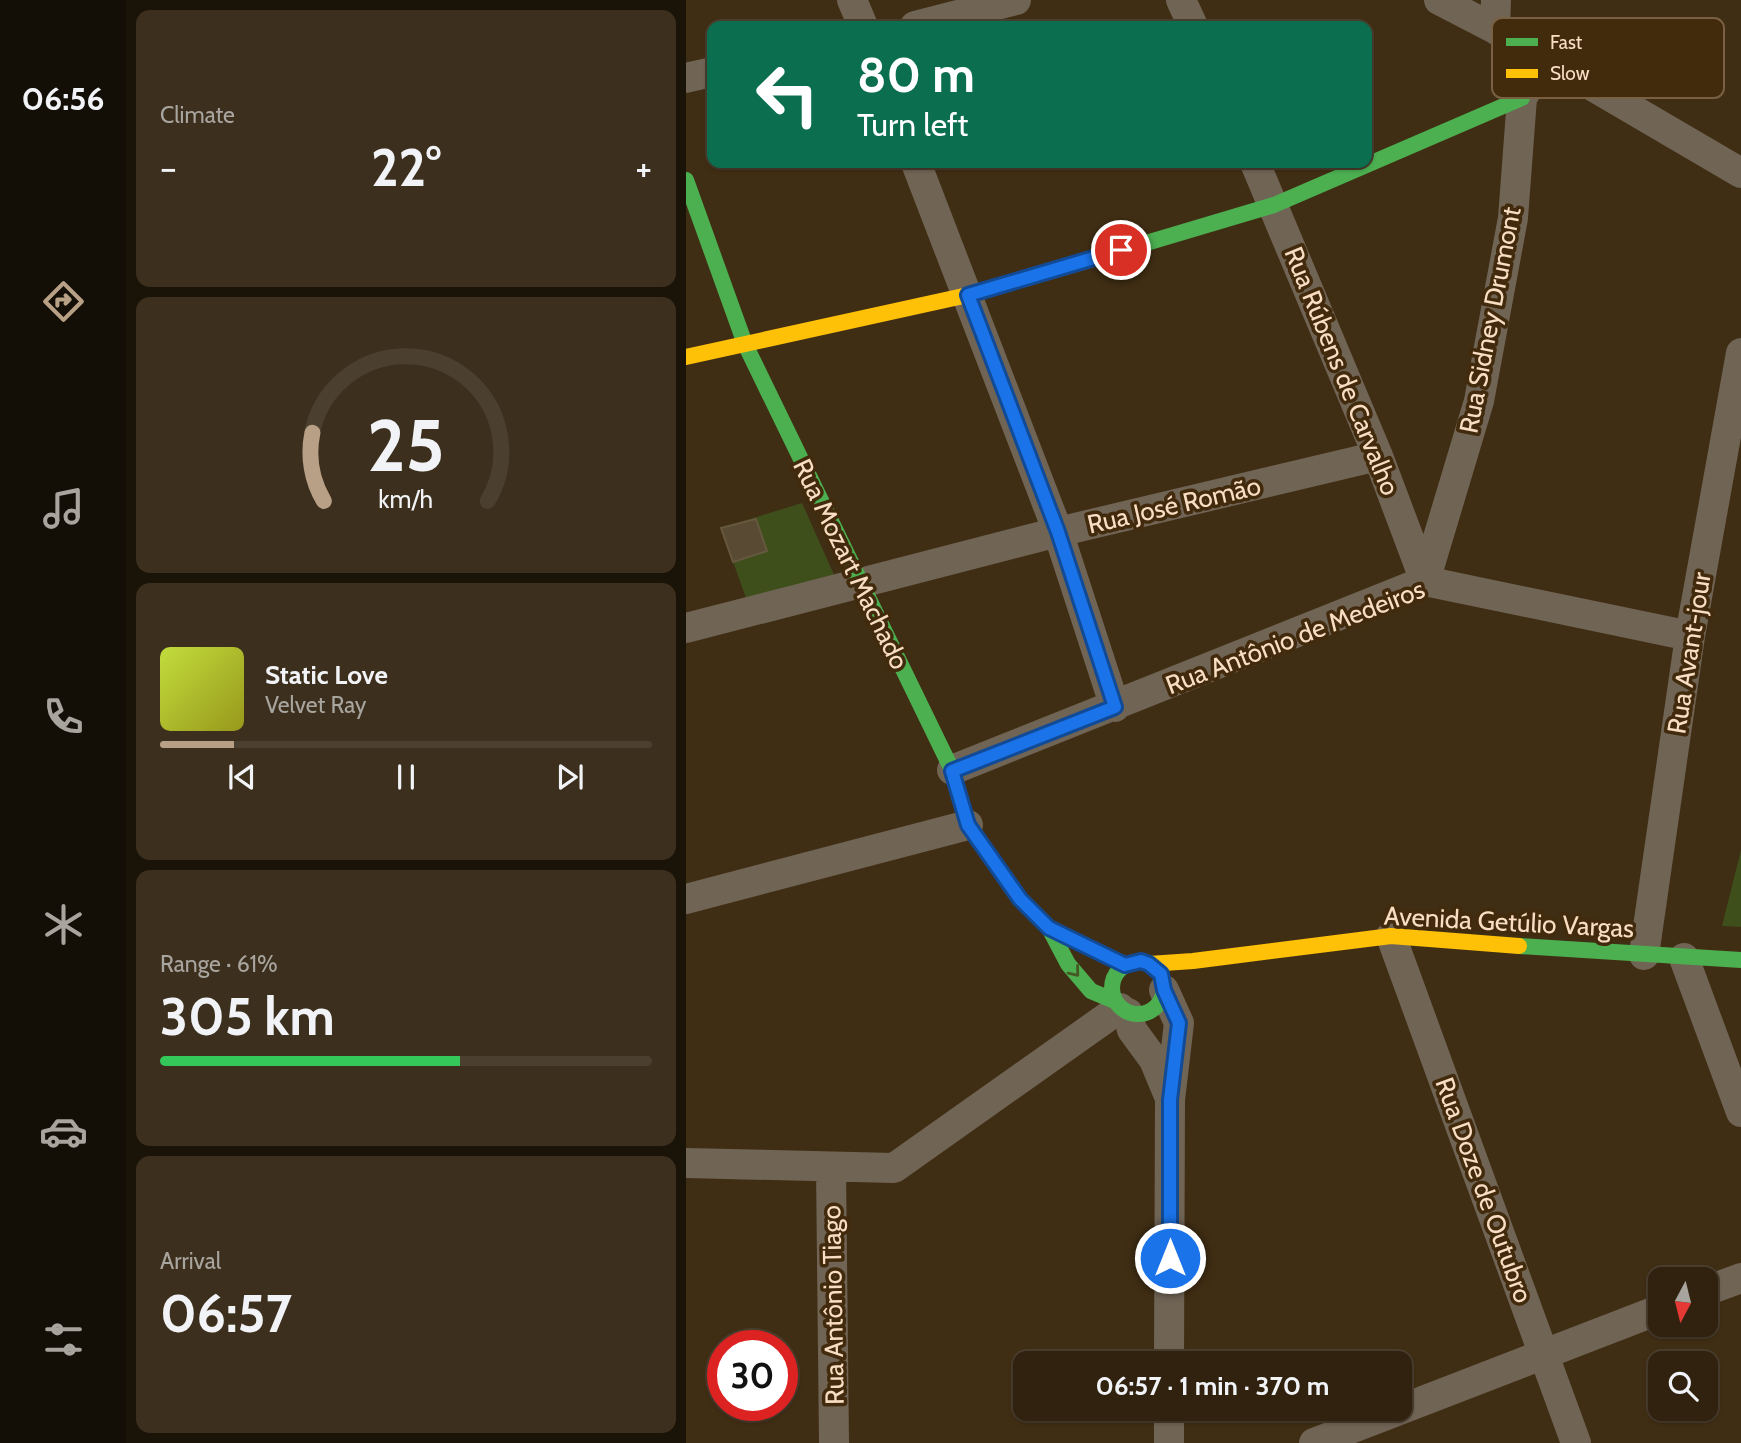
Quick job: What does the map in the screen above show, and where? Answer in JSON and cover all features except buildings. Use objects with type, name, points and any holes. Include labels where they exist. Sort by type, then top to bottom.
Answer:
[{"type":"street","points":[[852,0],[861,21]]},
{"type":"street","points":[[934,21],[1016,0]]},
{"type":"street","points":[[1181,0],[1191,21]]},
{"type":"street","points":[[1439,0],[1495,14]]},
{"type":"street","points":[[686,78],[707,73]]},
{"type":"street","points":[[1613,98],[1741,173]]},
{"type":"street","points":[[1372,163],[1522,99]]},
{"type":"street","name":"Rua Sidney Drumont","points":[[1425,581],[1479,401],[1513,218],[1522,99]]},
{"type":"street","points":[[918,168],[1058,532],[1115,707]]},
{"type":"street","name":"Rua Rúbens de Carvalho","points":[[1257,168],[1378,457],[1425,581]]},
{"type":"street","points":[[686,357],[968,295],[1274,205],[1361,168]]},
{"type":"street","name":"Rua Mozart Machado","points":[[686,180],[745,344],[952,771],[968,825],[1020,899],[1049,928],[1077,943]]},
{"type":"street","name":"Rua Avant-jour","points":[[1644,955],[1690,636],[1741,353]]},
{"type":"street","name":"Rua José Romão","points":[[686,628],[1058,532],[1378,457]]},
{"type":"street","name":"Rua Antônio de Medeiros","points":[[952,771],[1425,581],[1690,636]]},
{"type":"street","points":[[686,899],[968,825]]},
{"type":"street","name":"Rua Mozart Machado","points":[[1049,928],[1068,964],[1091,991],[1121,1007]]},
{"type":"street","name":"Avenida Getúlio Vargas","points":[[1149,964],[1391,936],[1741,960]]},
{"type":"street","name":"Rua Doze de Outubro","points":[[1391,936],[1576,1443]]},
{"type":"street","points":[[1685,958],[1741,1112]]},
{"type":"street","points":[[1169,1351],[1170,1100],[1179,1023],[1164,990],[1161,974],[1141,961],[1119,962],[1111,990],[1132,1030],[1154,1060],[1170,1100]]},
{"type":"street","points":[[1121,1007],[1141,1014],[1150,1011],[1158,1005],[1164,990]]},
{"type":"street","points":[[686,1163],[894,1168],[1121,1007]]},
{"type":"street","name":"Rua Antônio Tiago","points":[[831,1167],[834,1443]]},
{"type":"street","points":[[1718,1287],[1741,1278]]},
{"type":"street","points":[[1314,1443],[1386,1430],[1544,1354],[1648,1314]]},
{"type":"street","points":[[1168,1443],[1169,1421]]},
{"type":"green space","points":[[802,503],[839,586],[750,609],[721,528]]},
{"type":"green space","points":[[1741,850],[1741,927],[1722,926]]},
{"type":"traffic: fast","points":[[1372,163],[1522,98]]},
{"type":"traffic: fast","points":[[1106,255],[1274,205],[1360,168]]},
{"type":"traffic: fast","points":[[686,180],[745,344],[952,770],[968,825],[1020,899],[1049,928],[1068,964],[1091,991],[1115,1001]]},
{"type":"traffic: fast","points":[[1519,946],[1741,960]]},
{"type":"traffic: fast","points":[[1138,962],[1157,969],[1164,988],[1157,1007],[1138,1014],[1119,1007],[1112,988],[1119,969],[1138,962]]},
{"type":"traffic: slow","points":[[686,357],[968,295],[1106,255]]},
{"type":"traffic: slow","points":[[1149,964],[1391,936],[1519,946]]},
{"type":"route","points":[[1121,250],[968,295],[1058,532],[1115,707],[952,771],[968,825],[1020,899],[1049,928],[1125,965],[1141,961],[1156,968],[1161,974],[1164,990],[1179,1023],[1170,1100],[1170,1258]]}]
